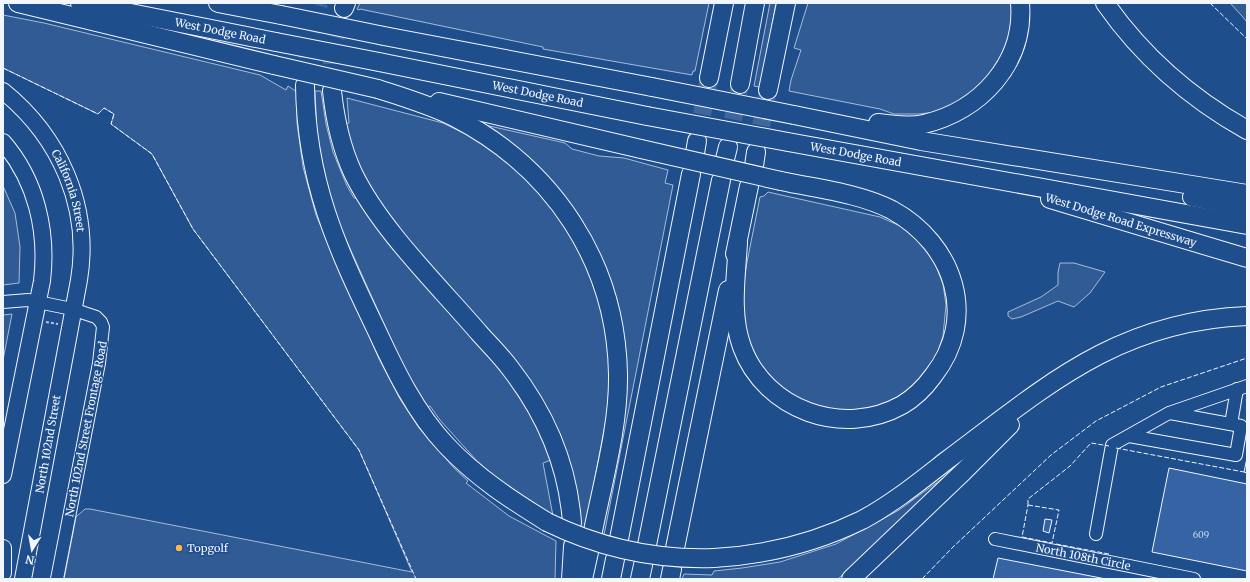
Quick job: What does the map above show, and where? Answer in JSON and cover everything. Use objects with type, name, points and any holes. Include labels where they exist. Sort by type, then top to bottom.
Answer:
[{"type":"highway","points":[[18,3],[274,66],[875,203],[892,210],[915,225],[939,250],[953,282],[956,315],[950,345],[939,369],[917,394],[903,405],[886,412],[863,418],[826,418],[789,404],[775,394],[761,380],[750,364],[742,346],[735,310],[738,243]]},
{"type":"highway","name":"West Dodge Road","points":[[80,3],[647,116],[996,180]]},
{"type":"highway","points":[[218,3],[921,141],[1247,194]]},
{"type":"highway","points":[[709,78],[724,3]]},
{"type":"highway","points":[[740,84],[756,3]]},
{"type":"highway","points":[[768,90],[786,3]]},
{"type":"highway","points":[[773,64],[796,3]]},
{"type":"highway","points":[[831,124],[868,121],[907,125],[922,124],[944,118],[979,98],[994,83],[1013,53],[1020,24],[1020,3]]},
{"type":"highway","points":[[1105,3],[1133,40],[1168,74],[1215,110],[1247,130]]},
{"type":"highway","points":[[305,85],[308,142],[321,200],[338,246],[397,372],[432,427],[460,459],[494,489],[547,522],[575,535],[618,549],[658,556],[714,558],[771,552],[818,538],[863,519],[900,496],[1055,380],[1098,354],[1126,341],[1191,322],[1247,316]]},
{"type":"highway","points":[[378,89],[453,117],[497,144],[528,169],[553,196],[574,223],[588,247],[599,274],[614,326],[618,374],[614,426],[593,531]]},
{"type":"highway","points":[[332,91],[336,121],[342,146],[353,172],[367,198],[412,256],[510,367],[543,418],[562,468],[572,523]]},
{"type":"highway","points":[[1070,166],[1113,182],[1247,208]]},
{"type":"highway","points":[[619,539],[691,174]]},
{"type":"highway","points":[[647,545],[721,180]]},
{"type":"highway","points":[[996,180],[1247,225]]},
{"type":"highway","name":"West Dodge Road Expressway","points":[[996,180],[1067,205],[1247,258]]},
{"type":"highway","points":[[675,548],[749,186]]},
{"type":"highway","points":[[851,579],[963,472],[1055,380]]},
{"type":"highway","points":[[571,579],[581,549],[584,579]]},
{"type":"highway","points":[[611,579],[615,559]]},
{"type":"main road","name":"California Street","points":[[3,91],[16,101],[38,124],[54,147],[75,199],[82,234],[83,251],[72,309]]},
{"type":"main road","points":[[3,142],[22,171],[41,218],[44,262],[38,301],[3,475]]},
{"type":"main road","name":"North 102nd Street","points":[[23,579],[72,309]]},
{"type":"main road","points":[[3,548],[3,573]]},
{"type":"street","name":"North 102nd Street Frontage Road","points":[[3,302],[19,300],[38,301],[88,313],[101,322],[103,327],[103,338],[57,579]]},
{"type":"street","points":[[1096,534],[1112,445],[1169,413],[1242,387],[1240,426],[1236,455],[1129,436]]},
{"type":"street","points":[[1169,413],[1240,426]]},
{"type":"street","name":"North 108th Circle","points":[[995,539],[1194,579]]},
{"type":"path","points":[[44,321],[57,324]]},
{"type":"shaded area","points":[[360,3],[709,3],[695,71],[693,71],[692,75],[543,49],[543,47],[359,10],[357,9]]},
{"type":"shaded area","points":[[770,3],[776,3],[762,80],[759,87],[754,86]]},
{"type":"shaded area","points":[[808,3],[1013,3],[1010,45],[985,85],[943,111],[919,114],[894,114],[880,109],[789,91],[801,50],[794,48]]},
{"type":"shaded area","points":[[1230,3],[1247,3],[1247,22],[1242,16]]},
{"type":"shaded area","points":[[3,15],[44,23],[260,75],[286,90],[288,86],[297,92],[297,123],[303,167],[316,215],[379,359],[400,399],[419,428],[454,468],[468,481],[466,483],[509,516],[556,541],[555,579],[64,579],[76,517],[85,509],[412,572],[359,450],[193,229],[152,154],[111,124],[114,114],[104,108],[98,114],[3,68]]},
{"type":"shaded area","points":[[315,91],[321,91],[326,124],[333,152],[347,186],[354,198],[356,198],[488,353],[515,387],[534,420],[551,460],[543,463],[553,516],[520,496],[516,491],[505,485],[477,461],[440,420],[430,406],[427,407],[403,366],[339,224],[328,190],[317,135]]},
{"type":"shaded area","points":[[347,98],[443,123],[482,142],[525,177],[558,216],[580,250],[599,301],[608,340],[609,368],[608,409],[585,530],[578,526],[566,455],[380,210],[340,125],[349,123]]},
{"type":"shaded area","points":[[485,125],[565,143],[572,149],[599,156],[624,158],[668,170],[665,183],[673,185],[604,535],[597,533],[618,423],[600,259]]},
{"type":"shaded area","points":[[3,186],[15,213],[20,247],[19,283],[3,285]]},
{"type":"shaded area","points":[[768,192],[880,217],[900,226],[922,244],[934,261],[943,284],[946,305],[943,336],[937,354],[925,374],[913,386],[895,399],[879,408],[835,413],[798,402],[764,375],[745,340],[741,303],[747,262],[760,197],[764,196]]},
{"type":"shaded area","points":[[1060,263],[1074,263],[1105,272],[1090,293],[1074,307],[1058,301],[1021,317],[1012,319],[1008,316],[1008,312],[1041,297],[1058,285]]},
{"type":"shaded area","points":[[12,314],[3,360],[3,315]]},
{"type":"shaded area","points":[[954,470],[896,527],[838,579],[682,579],[684,574],[712,575],[714,571],[780,562],[836,544],[899,510]]},
{"type":"building","points":[[1247,458],[1247,473],[1244,472]]},
{"type":"building","points":[[1169,468],[1247,484],[1247,571],[1152,552]]},
{"type":"building","points":[[1045,519],[1052,520],[1049,533],[1043,531]]},
{"type":"building","points":[[998,558],[1106,579],[993,579]]},
{"type":"tunnel","points":[[305,85],[308,42],[319,3]]},
{"type":"tunnel","points":[[332,91],[332,51],[344,8]]},
{"type":"tunnel","points":[[697,141],[709,78]]},
{"type":"tunnel","points":[[728,146],[740,84]]},
{"type":"tunnel","points":[[756,152],[768,90]]},
{"type":"fence","points":[[1210,3],[1247,39]]},
{"type":"fence","points":[[3,68],[98,114],[104,108],[114,114],[111,124],[152,154],[193,229],[359,450],[416,579]]},
{"type":"fence","points":[[922,579],[952,548],[1051,455],[1096,421],[1161,387],[1247,358]]},
{"type":"fence","points":[[1028,505],[1028,499],[1070,466],[1091,443],[1109,446]]},
{"type":"fence","points":[[1116,448],[1244,472]]},
{"type":"fence","points":[[1028,505],[1059,510],[1052,543],[1022,537],[1028,505]]},
{"type":"fence","points":[[1056,544],[1109,554]]},
{"type":"place","name":"Topgolf","points":[[179,548]]}]
